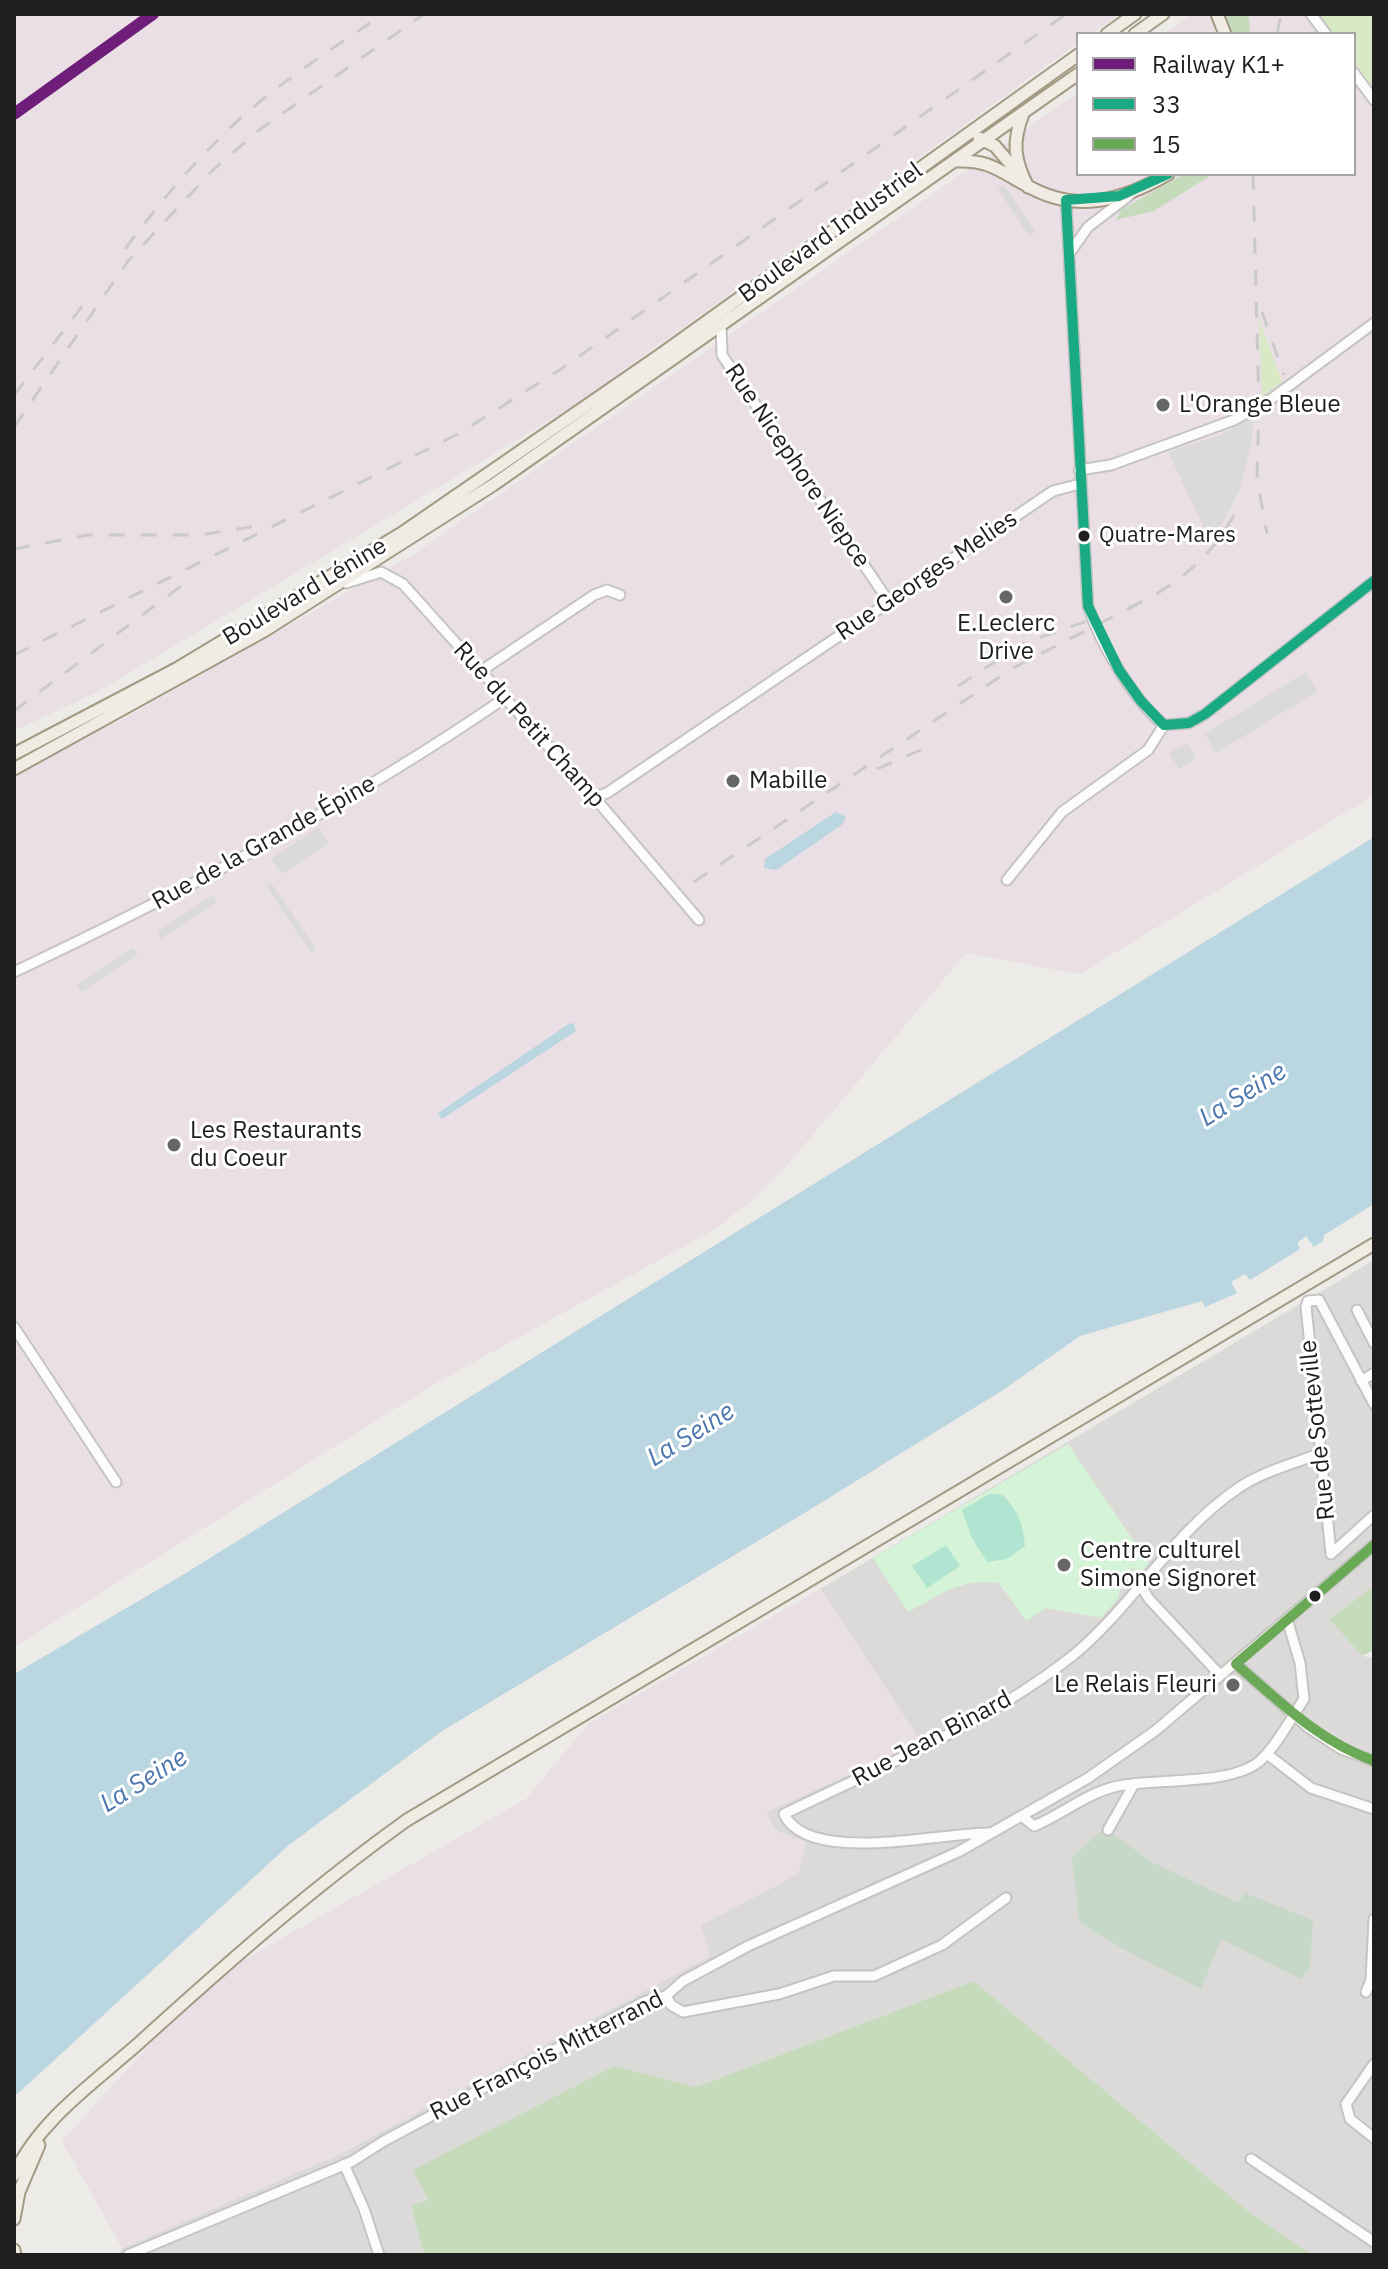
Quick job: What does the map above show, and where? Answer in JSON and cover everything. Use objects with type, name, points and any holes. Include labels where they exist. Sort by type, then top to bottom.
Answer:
[{"type":"main road","points":[[1110,32],[1135,14]]},
{"type":"main road","points":[[1138,32],[1163,14]]},
{"type":"main road","name":"Boulevard Industriel","points":[[583,410],[1076,56]]},
{"type":"main road","name":"Boulevard Industriel","points":[[580,424],[1076,75]]},
{"type":"main road","points":[[1023,114],[1014,144],[1026,182]]},
{"type":"main road","points":[[983,124],[989,162]]},
{"type":"main road","points":[[970,134],[995,146],[1026,182]]},
{"type":"main road","points":[[957,161],[989,162],[1066,200],[1098,202],[1131,194],[1164,176]]},
{"type":"main road","name":"Boulevard Lénine","points":[[14,754],[178,668],[323,583],[583,410]]},
{"type":"main road","name":"Boulevard Lénine","points":[[14,769],[339,585],[580,424]]},
{"type":"main road","points":[[14,2175],[33,2143],[56,2117],[254,1939],[407,1820],[1374,1244]]},
{"type":"main road","points":[[14,2219],[27,2167],[56,2117]]},
{"type":"street","points":[[1311,14],[1324,32]]},
{"type":"street","points":[[1356,76],[1374,100]]},
{"type":"street","points":[[1069,254],[1088,227],[1131,194]]},
{"type":"street","points":[[1066,200],[1086,594],[1101,639],[1142,700],[1164,725]]},
{"type":"street","points":[[1079,470],[1111,465],[1208,432],[1246,415],[1374,323]]},
{"type":"street","name":"Rue Nicephore Niepce","points":[[721,325],[722,355],[889,602]]},
{"type":"street","name":"Rue Georges Melies","points":[[594,797],[607,793],[1053,491],[1080,484]]},
{"type":"street","name":"Rue du Petit Champ","points":[[339,585],[371,573],[395,576],[594,797],[699,920]]},
{"type":"street","points":[[1164,725],[1189,723],[1205,714],[1374,581]]},
{"type":"street","points":[[481,671],[600,591],[620,595]]},
{"type":"street","name":"Rue de la Grande Épine","points":[[14,972],[245,858],[369,786],[505,698]]},
{"type":"street","points":[[1007,880],[1011,870],[1062,812],[1148,750],[1164,725]]},
{"type":"street","name":"Rue de Sotteville","points":[[1361,1381],[1319,1300],[1313,1298],[1306,1306],[1331,1554],[1374,1515]]},
{"type":"street","points":[[1357,1310],[1374,1343]]},
{"type":"street","points":[[14,1327],[116,1482]]},
{"type":"street","points":[[1374,1373],[1361,1381],[1374,1404]]},
{"type":"street","name":"Rue Jean Binard","points":[[995,1833],[833,1842],[800,1834],[788,1824],[784,1814],[924,1747],[1003,1703],[1082,1647],[1140,1584],[1238,1488],[1321,1453]]},
{"type":"street","points":[[995,1833],[1136,1746],[1374,1545]]},
{"type":"street","points":[[1140,1584],[1149,1599],[1220,1675]]},
{"type":"street","points":[[1023,1817],[1030,1825],[1037,1825],[1095,1793],[1134,1784],[1240,1773],[1267,1754],[1305,1694],[1287,1619]]},
{"type":"street","points":[[1236,1664],[1293,1714],[1341,1749],[1374,1761]]},
{"type":"street","points":[[1267,1754],[1311,1788],[1374,1809]]},
{"type":"street","points":[[1108,1830],[1134,1784]]},
{"type":"street","name":"Rue François Mitterrand","points":[[128,2255],[344,2164],[646,2001],[666,1996],[683,1981],[748,1946],[995,1833]]},
{"type":"street","points":[[666,1996],[671,2005],[683,2012],[758,1998],[834,1976],[874,1976],[942,1945],[1006,1898]]},
{"type":"street","points":[[1366,1992],[1371,1980],[1374,1919]]},
{"type":"street","points":[[1374,2064],[1346,2104],[1350,2119],[1374,2138]]},
{"type":"street","points":[[1251,2159],[1374,2242]]},
{"type":"street","points":[[344,2164],[364,2209],[379,2255]]},
{"type":"shaded area","points":[[14,14],[1120,14],[1094,32],[1076,32],[1076,44],[578,403],[99,691],[14,731]]},
{"type":"shaded area","points":[[1194,14],[1374,14],[1374,795],[1080,974],[966,953],[789,1163],[755,1198],[715,1229],[436,1383],[14,1647],[14,774],[130,715],[411,556],[1076,94],[1076,176],[1356,176],[1356,32],[1167,32]]},
{"type":"shaded area","points":[[1004,185],[1035,232],[1029,236],[998,189]]},
{"type":"shaded area","points":[[1253,418],[1252,439],[1240,490],[1211,542],[1168,452],[1217,436]]},
{"type":"shaded area","points":[[1306,672],[1318,691],[1216,753],[1205,734]]},
{"type":"shaded area","points":[[1187,743],[1196,758],[1179,769],[1169,753]]},
{"type":"shaded area","points":[[319,827],[329,843],[282,874],[271,859]]},
{"type":"shaded area","points":[[271,883],[316,949],[311,953],[266,886]]},
{"type":"shaded area","points":[[213,895],[217,902],[161,939],[157,932]]},
{"type":"shaded area","points":[[133,948],[138,955],[82,992],[77,985]]},
{"type":"shaded area","points":[[1374,1260],[1374,1586],[1329,1619],[1362,1656],[1374,1658],[1374,2255],[1312,2255],[1249,2212],[974,1981],[696,2087],[614,2066],[414,2170],[428,2201],[411,2207],[424,2255],[118,2255],[122,2248],[338,2155],[710,1956],[701,1925],[798,1874],[766,1812],[921,1742],[820,1589]]},
{"type":"shaded area","points":[[820,1589],[921,1742],[766,1812],[774,1830],[806,1842],[798,1874],[701,1925],[710,1956],[338,2155],[122,2248],[62,2141],[164,2029],[223,1972],[526,1799],[588,1724]]},
{"type":"shaded area","points":[[1110,1633],[1133,1660],[1119,1673],[1124,1680],[1109,1695],[1082,1664]]},
{"type":"shaded area","points":[[1051,1679],[1055,1684],[1065,1681],[1063,1689],[1076,1710],[1082,1707],[1094,1728],[1076,1737],[1043,1685]]},
{"type":"shaded area","points":[[1310,1967],[1343,1984],[1340,1991],[1345,1993],[1363,1988],[1371,2003],[1342,2010],[1297,1988]]},
{"type":"green space","points":[[1224,14],[1248,14],[1251,32],[1232,32]]},
{"type":"green space","points":[[1319,14],[1374,14],[1374,89],[1356,65],[1356,32],[1332,32]]},
{"type":"green space","points":[[1180,176],[1210,176],[1154,211],[1116,220],[1121,210]]},
{"type":"green space","points":[[1259,318],[1282,382],[1262,396]]},
{"type":"green space","points":[[1068,1444],[1149,1563],[1142,1571],[1132,1568],[1125,1574],[1119,1597],[1101,1618],[1046,1608],[1026,1621],[999,1583],[984,1582],[950,1589],[908,1612],[873,1558]]},
{"type":"green space","points":[[989,1494],[1002,1494],[1012,1506],[1021,1524],[1025,1546],[1007,1559],[987,1562],[972,1538],[962,1510]]},
{"type":"green space","points":[[946,1545],[960,1566],[927,1588],[912,1566]]},
{"type":"green space","points":[[1374,1586],[1374,1650],[1362,1656],[1329,1619]]},
{"type":"green space","points":[[1105,1828],[1150,1861],[1238,1903],[1245,1893],[1313,1920],[1310,1967],[1301,1979],[1221,1939],[1201,1989],[1121,1948],[1079,1922],[1072,1857]]},
{"type":"green space","points":[[974,1981],[1249,2212],[1312,2255],[424,2255],[411,2206],[428,2200],[413,2170],[614,2066],[696,2087]]},
{"type":"water","points":[[836,812],[846,817],[843,824],[776,870],[764,868],[765,859]]},
{"type":"water","name":"La Seine","points":[[1374,837],[1374,1204],[1324,1235],[1323,1241],[1314,1247],[1306,1236],[1297,1243],[1300,1249],[1250,1280],[1245,1274],[1231,1282],[1237,1293],[1205,1307],[1202,1301],[1080,1336],[1003,1390],[811,1509],[442,1731],[289,1845],[14,2097],[14,1674],[176,1579]]},
{"type":"water","points":[[570,1023],[574,1024],[576,1031],[442,1119],[438,1113]]},
{"type":"railway","points":[[125,249],[175,186],[230,128],[285,82],[383,14]]},
{"type":"railway","points":[[14,427],[128,261],[213,170],[259,130],[424,14]]},
{"type":"railway","points":[[14,655],[460,433],[564,367],[1066,14]]},
{"type":"railway","points":[[1277,32],[1281,14]]},
{"type":"railway","points":[[1253,176],[1259,407],[1257,478],[1267,534]]},
{"type":"railway","points":[[14,395],[87,300]]},
{"type":"railway","points":[[1262,312],[1284,375]]},
{"type":"railway","points":[[1128,608],[1162,590],[1192,568],[1218,540],[1238,507]]},
{"type":"railway","points":[[14,549],[88,535],[200,535],[263,525]]},
{"type":"railway","points":[[14,711],[193,577]]},
{"type":"railway","points":[[694,882],[1013,668],[1138,604]]},
{"type":"railway","points":[[958,686],[1022,644],[1090,620]]},
{"type":"railway","points":[[877,769],[932,745]]},
{"type":"rail line","name":"K1+","points":[[14,114],[153,14]]},
{"type":"transit line","name":"33","points":[[1164,176],[1119,196],[1066,200],[1088,606],[1119,670],[1141,701],[1164,725]]},
{"type":"transit line","name":"33","points":[[1164,725],[1189,723],[1205,714],[1374,581]]},
{"type":"transit line","name":"15","points":[[1236,1664],[1374,1545]]},
{"type":"transit line","name":"15","points":[[1236,1664],[1318,1732],[1374,1761]]},
{"type":"place","name":"L'Orange Bleue","points":[[1163,405]]},
{"type":"place","name":"Quatre-Mares","points":[[1084,536]]},
{"type":"place","name":"E.Leclerc Drive","points":[[1006,597]]},
{"type":"place","name":"Mabille","points":[[733,781]]},
{"type":"place","name":"Les Restaurants du Coeur","points":[[174,1145]]},
{"type":"place","name":"Centre culturel Simone Signoret","points":[[1064,1565]]},
{"type":"place","name":"Le Relais Fleuri","points":[[1233,1685]]}]
